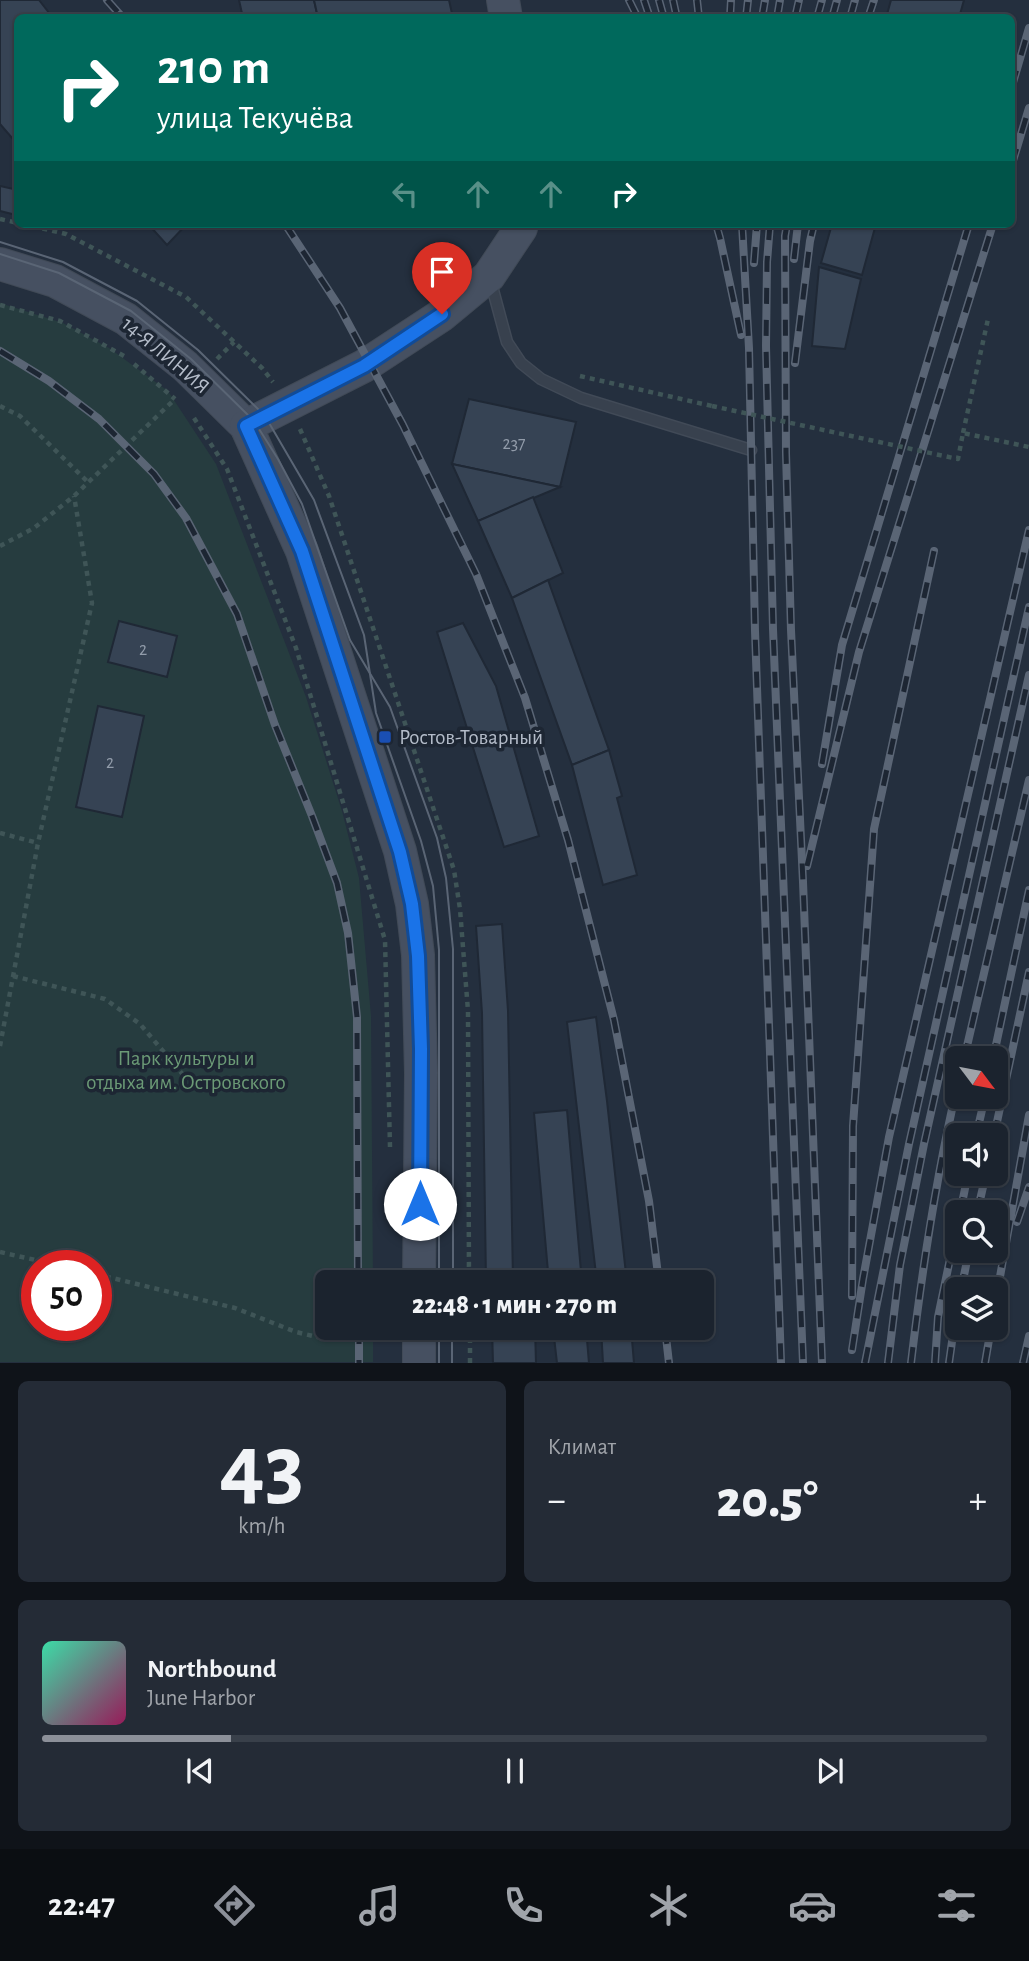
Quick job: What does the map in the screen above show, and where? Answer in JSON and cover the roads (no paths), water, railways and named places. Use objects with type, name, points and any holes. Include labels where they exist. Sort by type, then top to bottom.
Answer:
[{"type":"main road","points":[[419,1270],[421,1073],[418,956],[412,904],[400,852],[302,551],[246,426],[364,366],[442,314],[489,276],[519,228]]},
{"type":"main road","name":"14-Я ЛИНИЯ","points":[[0,264],[55,281],[126,318],[184,366],[246,426]]},
{"type":"main road","points":[[419,1340],[419,1363]]},
{"type":"lane","points":[[489,276],[507,342],[521,363],[541,379],[581,398],[751,450]]},
{"type":"tram line","points":[[0,242],[63,262],[137,301],[198,350],[265,416],[314,500],[364,635],[376,713],[421,841],[433,886],[439,950],[439,1270]]},
{"type":"tram line","points":[[0,254],[59,273],[131,311],[191,359],[254,421],[302,504],[350,640],[390,707],[437,838],[446,878],[453,949],[453,1270]]},
{"type":"tram line","points":[[439,1340],[439,1363]]},
{"type":"tram line","points":[[452,1340],[452,1363]]},
{"type":"railway","points":[[107,0],[119,14]]},
{"type":"railway","points":[[629,0],[636,14]]},
{"type":"railway","points":[[644,0],[649,14]]},
{"type":"railway","points":[[659,0],[663,14]]},
{"type":"railway","points":[[673,0],[676,14]]},
{"type":"railway","points":[[697,0],[699,14]]},
{"type":"railway","points":[[730,14],[731,0]]},
{"type":"railway","points":[[746,14],[748,0]]},
{"type":"railway","points":[[763,14],[765,0]]},
{"type":"railway","points":[[778,14],[780,0]]},
{"type":"railway","points":[[796,14],[799,0]]},
{"type":"railway","points":[[818,14],[822,0]]},
{"type":"railway","points":[[833,14],[837,0]]},
{"type":"railway","points":[[851,14],[855,0]]},
{"type":"railway","points":[[869,14],[874,0]]},
{"type":"railway","points":[[1015,76],[1029,28]]},
{"type":"railway","points":[[1015,154],[1029,108]]},
{"type":"railway","points":[[288,228],[340,308],[403,425],[476,574],[525,698],[568,840],[614,1020],[649,1201],[657,1270]]},
{"type":"railway","points":[[717,228],[741,335]]},
{"type":"railway","points":[[742,228],[749,348],[755,631],[781,1363]]},
{"type":"railway","points":[[754,263],[757,228]]},
{"type":"railway","points":[[770,228],[766,346],[773,629],[803,1363]]},
{"type":"railway","points":[[786,228],[786,453],[791,630],[822,1363]]},
{"type":"railway","points":[[794,259],[798,228]]},
{"type":"railway","points":[[795,363],[813,228]]},
{"type":"railway","points":[[822,764],[842,645],[968,228]]},
{"type":"railway","points":[[807,866],[859,652],[992,228]]},
{"type":"railway","points":[[0,351],[49,381],[99,419],[154,474],[186,518],[237,614],[275,725],[337,883],[348,933],[357,1017],[358,1270]]},
{"type":"railway","points":[[852,1350],[889,1137],[1029,530]]},
{"type":"railway","points":[[852,1296],[853,1126],[874,829],[934,551]]},
{"type":"railway","points":[[865,1363],[909,1144],[1029,607]]},
{"type":"railway","points":[[888,1363],[900,1265],[924,1144],[1029,675]]},
{"type":"railway","points":[[967,1046],[1029,780]]},
{"type":"railway","points":[[996,1046],[1029,890]]},
{"type":"railway","points":[[997,1123],[1029,972]]},
{"type":"railway","points":[[911,1363],[930,1224],[952,1110]]},
{"type":"railway","points":[[979,1123],[982,1110]]},
{"type":"railway","points":[[1000,1277],[1029,1115]]},
{"type":"railway","points":[[963,1200],[966,1186]]},
{"type":"railway","points":[[980,1200],[983,1186]]},
{"type":"railway","points":[[1017,1222],[1029,1187]]},
{"type":"railway","points":[[935,1363],[938,1317],[949,1263]]},
{"type":"railway","points":[[964,1277],[967,1263]]},
{"type":"railway","points":[[1023,1363],[1029,1336]]},
{"type":"railway","points":[[359,1340],[359,1363]]},
{"type":"railway","points":[[666,1340],[669,1363]]},
{"type":"railway","points":[[949,1363],[952,1340]]},
{"type":"railway","points":[[985,1363],[989,1340]]},
{"type":"place","name":"Ростов-Товарный","points":[[385,737]]},
{"type":"park label","name":"Парк культуры и отдыха им. Островского","points":[[186,1070]]}]
